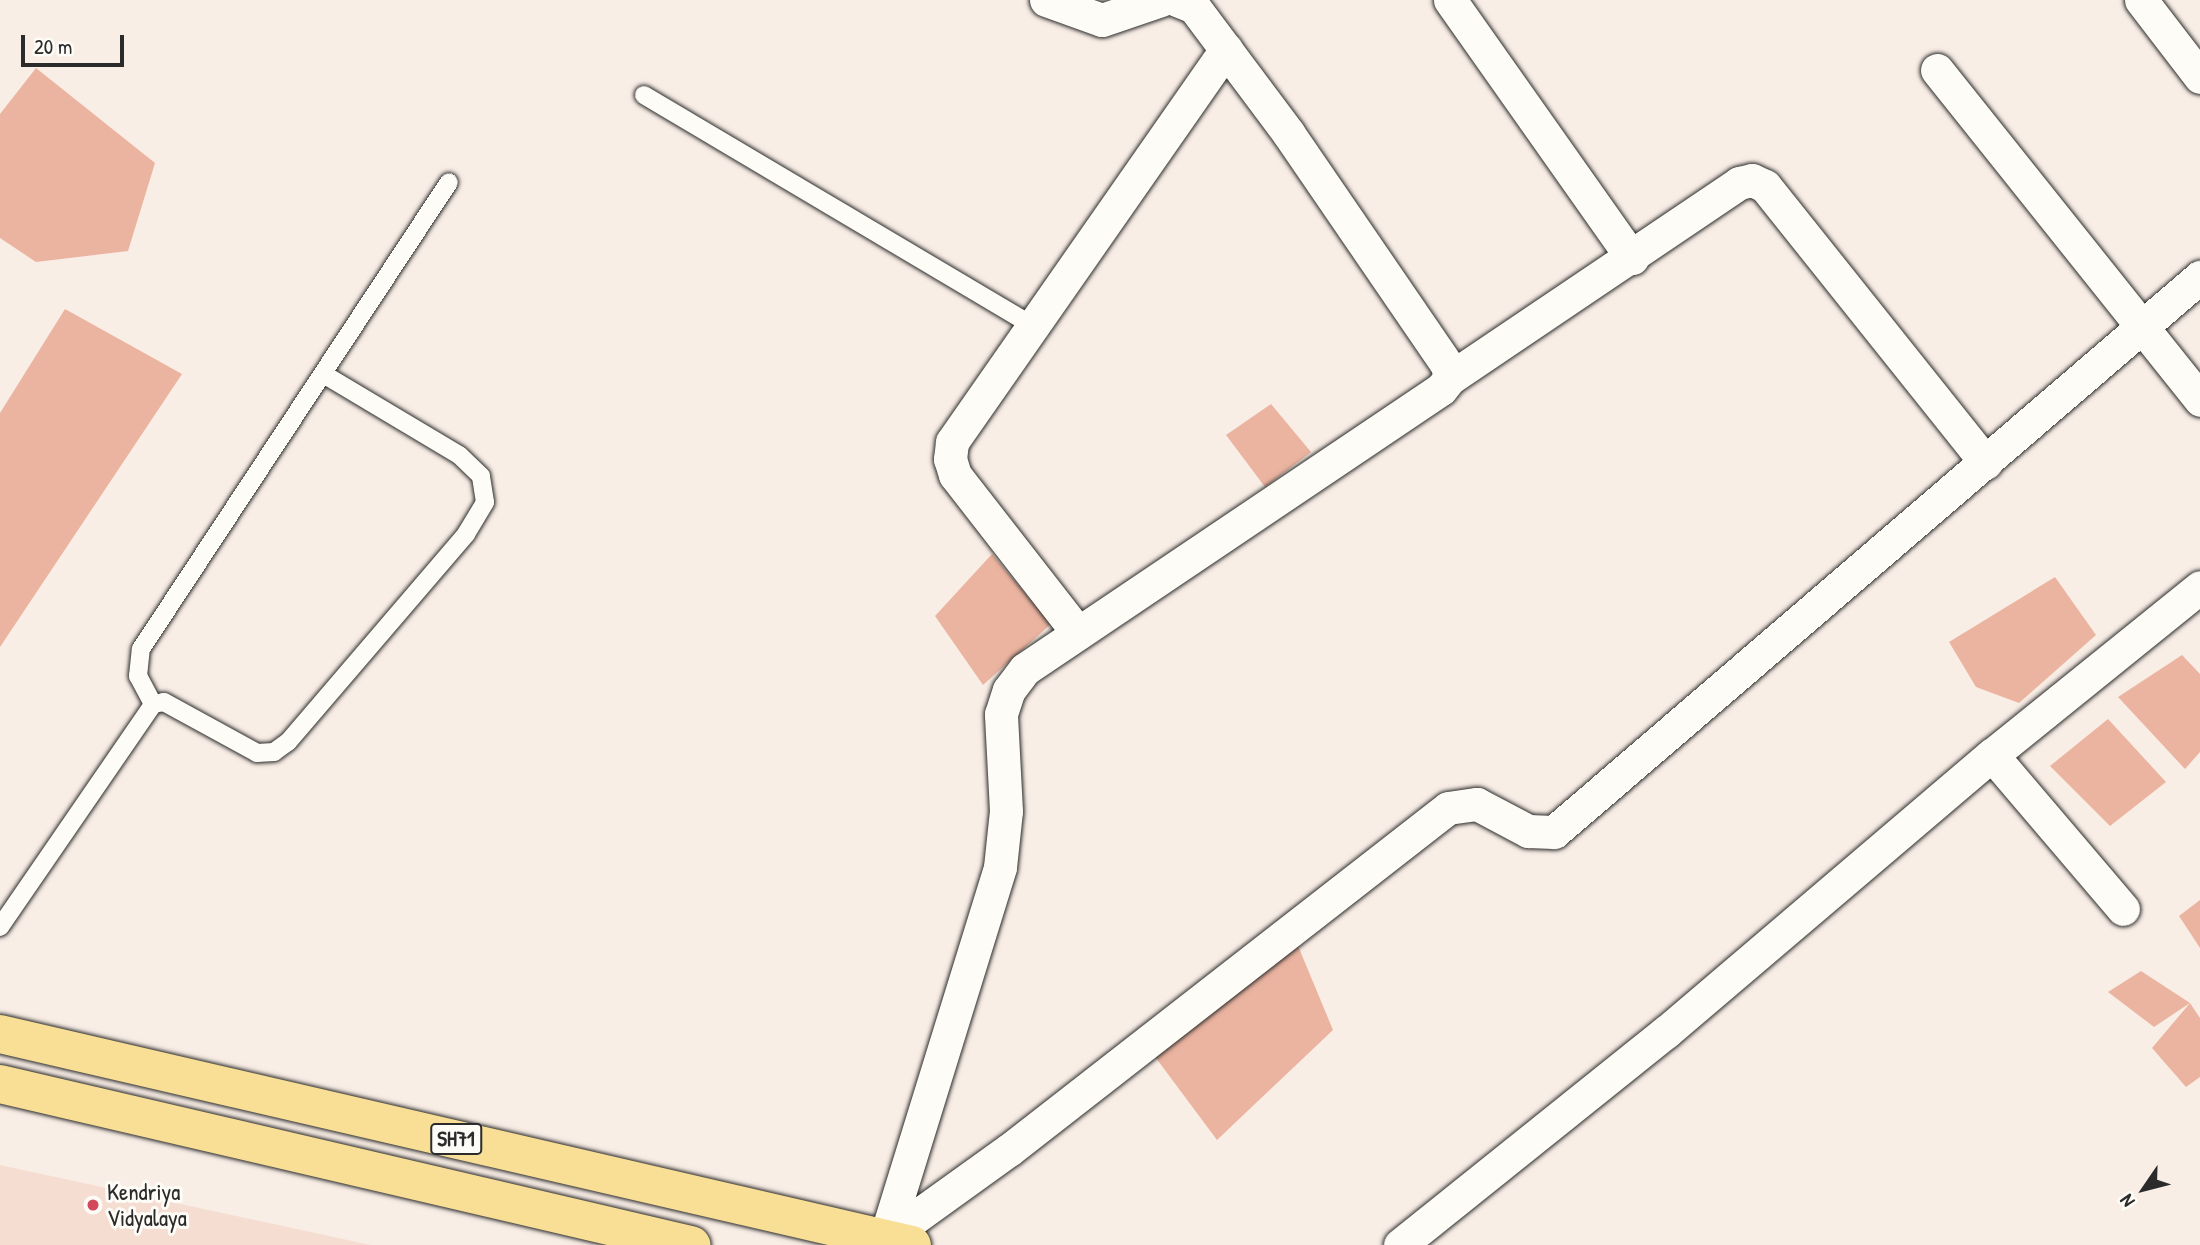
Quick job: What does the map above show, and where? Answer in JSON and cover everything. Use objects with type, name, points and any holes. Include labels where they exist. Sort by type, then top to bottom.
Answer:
[{"type":"main road","name":"SH71","points":[[0,1034],[894,1243]]},
{"type":"main road","name":"SH71","points":[[0,1084],[691,1245]]},
{"type":"street","points":[[1046,0],[1102,20],[1161,0]]},
{"type":"street","points":[[1177,0],[1194,7],[1226,49],[1447,365],[1450,378]]},
{"type":"street","points":[[1450,0],[1632,258]]},
{"type":"street","points":[[2141,0],[2200,77]]},
{"type":"street","points":[[1078,633],[965,489],[950,459],[952,442],[1226,49]]},
{"type":"street","points":[[1937,70],[2200,400]]},
{"type":"street","points":[[894,1243],[1000,867],[1006,811],[1000,713],[1009,690],[1025,669],[1441,389],[1450,378],[1632,258],[1739,183],[1752,180],[1765,186],[1986,463]]},
{"type":"street","points":[[894,1243],[1009,1150],[1448,808],[1477,804],[1528,831],[1554,832],[2200,277]]},
{"type":"street","points":[[1400,1245],[1666,1032],[1992,755],[2200,587]]},
{"type":"street","points":[[1992,755],[2123,909]]},
{"type":"lane","points":[[644,95],[1033,327]]},
{"type":"lane","points":[[153,704],[138,676],[141,649],[449,182]]},
{"type":"lane","points":[[0,928],[153,704],[164,702],[257,753],[274,752],[288,742],[457,544],[485,502],[481,476],[459,455],[323,374]]},
{"type":"shaded area","name":"Kendriya Vidyalaya","points":[[0,1165],[371,1245],[0,1245]]},
{"type":"building","points":[[36,68],[155,163],[128,251],[36,262],[0,238],[0,114]]},
{"type":"building","points":[[65,309],[182,374],[0,647],[0,413]]},
{"type":"building","points":[[1271,404],[1311,452],[1265,487],[1226,435]]},
{"type":"building","points":[[992,554],[1051,624],[983,685],[935,616]]},
{"type":"building","points":[[2055,577],[2096,635],[2019,703],[1976,687],[1949,642]]},
{"type":"building","points":[[2182,655],[2200,674],[2200,752],[2185,769],[2118,697]]},
{"type":"building","points":[[2108,719],[2166,782],[2110,826],[2050,766]]},
{"type":"building","points":[[2200,900],[2200,948],[2179,916]]},
{"type":"building","points":[[1296,941],[1333,1030],[1217,1140],[1150,1050]]},
{"type":"building","points":[[2141,971],[2190,1003],[2154,1027],[2108,992]]},
{"type":"building","points":[[2190,1003],[2200,1018],[2200,1077],[2186,1087],[2152,1048]]},
{"type":"place","name":"Kendriya Vidyalaya","points":[[93,1205]]}]
